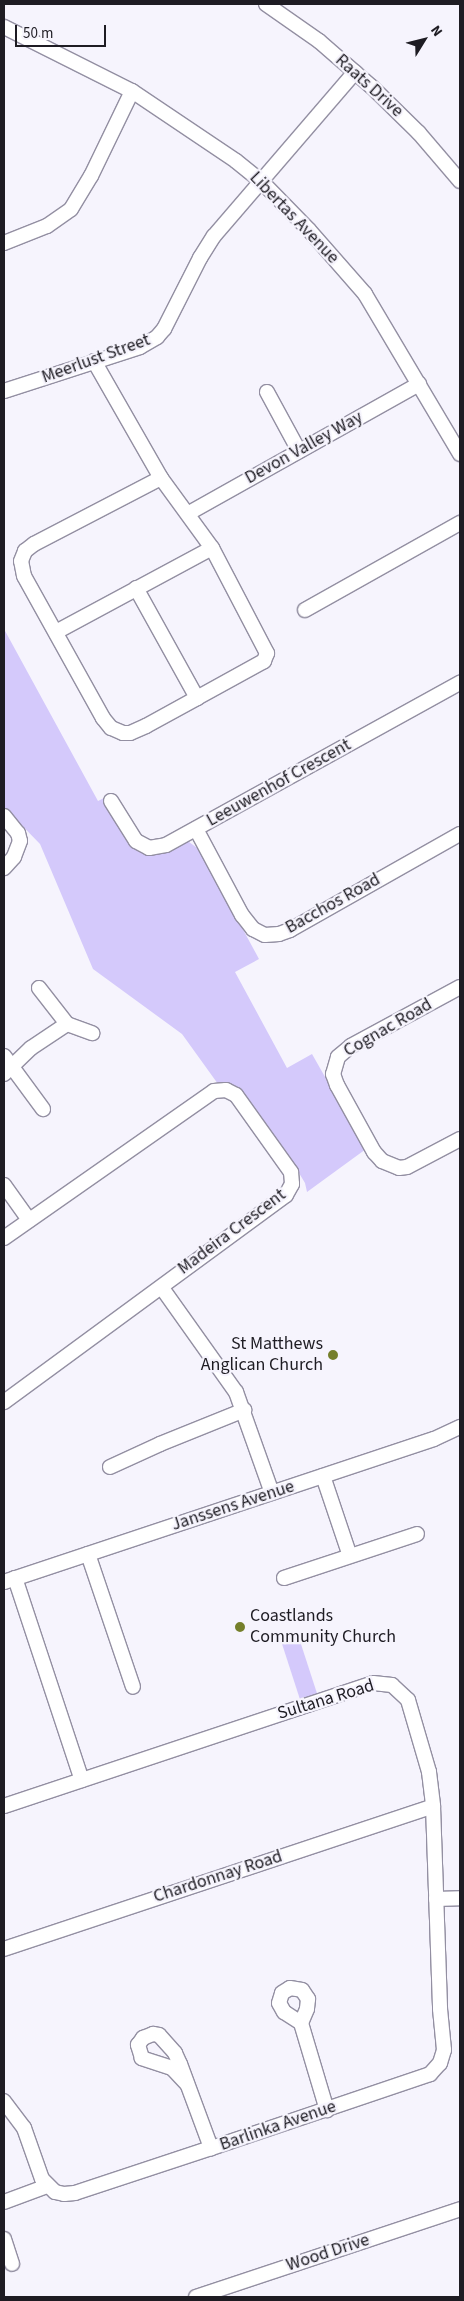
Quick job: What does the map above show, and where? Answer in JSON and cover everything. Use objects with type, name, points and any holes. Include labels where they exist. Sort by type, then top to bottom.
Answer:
[{"type":"street","name":"Raats Drive","points":[[266,4],[319,41],[355,72],[419,133],[460,181]]},
{"type":"street","name":"Libertas Avenue","points":[[4,27],[132,91],[262,182],[309,230],[365,294],[460,454]]},
{"type":"street","name":"Meerlust Street","points":[[4,391],[140,347],[160,333],[200,258],[214,236],[355,72]]},
{"type":"street","points":[[4,242],[48,226],[71,209],[91,176],[132,91]]},
{"type":"street","points":[[94,361],[173,496],[189,513],[212,548],[267,653],[264,661],[136,731],[130,733],[118,732],[103,718],[22,570],[21,561],[25,551],[34,544],[162,478]]},
{"type":"street","name":"Devon Valley Way","points":[[189,513],[419,384]]},
{"type":"street","points":[[267,392],[299,450]]},
{"type":"street","points":[[305,610],[460,523]]},
{"type":"street","points":[[56,632],[212,548]]},
{"type":"street","points":[[136,588],[197,698]]},
{"type":"street","name":"Leeuwenhof Crescent","points":[[111,801],[136,841],[149,848],[166,845],[460,683]]},
{"type":"street","points":[[4,816],[18,833],[20,841],[14,857],[4,868]]},
{"type":"street","name":"Bacchos Road","points":[[196,829],[242,915],[253,929],[265,935],[279,934],[290,930],[460,834]]},
{"type":"street","name":"Cognac Road","points":[[460,987],[351,1046],[338,1056],[333,1074],[336,1085],[374,1152],[382,1161],[399,1168],[407,1167],[460,1139]]},
{"type":"street","points":[[39,988],[67,1024],[92,1033]]},
{"type":"street","points":[[8,1071],[32,1048],[67,1024]]},
{"type":"street","points":[[4,1056],[8,1071],[43,1109]]},
{"type":"street","name":"Madeira Crescent","points":[[4,1238],[209,1094],[220,1089],[232,1092],[240,1099],[288,1166],[292,1178],[291,1188],[282,1198],[178,1273],[162,1288],[4,1402]]},
{"type":"street","points":[[4,1185],[29,1220]]},
{"type":"street","points":[[162,1288],[228,1377],[244,1410],[272,1492]]},
{"type":"street","points":[[110,1467],[160,1444],[244,1410]]},
{"type":"street","name":"Janssens Avenue","points":[[9,1580],[434,1439],[460,1427]]},
{"type":"street","points":[[323,1476],[350,1556]]},
{"type":"street","points":[[284,1578],[417,1534]]},
{"type":"street","points":[[88,1554],[133,1687]]},
{"type":"street","points":[[4,1806],[82,1780],[9,1580]]},
{"type":"street","name":"Sultana Road","points":[[82,1780],[373,1683],[392,1686],[408,1700],[426,1758],[433,1806],[436,1899]]},
{"type":"street","name":"Chardonnay Road","points":[[4,1949],[433,1806]]},
{"type":"street","points":[[436,1899],[460,1898]]},
{"type":"street","name":"Barlinka Avenue","points":[[47,2186],[55,2192],[64,2194],[75,2193],[430,2074],[440,2063],[444,2050],[440,2009],[436,1899]]},
{"type":"street","points":[[301,2024],[326,2110]]},
{"type":"street","points":[[187,2084],[211,2148]]},
{"type":"street","points":[[4,2101],[24,2128],[42,2179],[47,2186],[4,2202]]},
{"type":"street","name":"Wood Drive","points":[[196,2297],[460,2209]]},
{"type":"street","points":[[4,2238],[12,2264]]},
{"type":"shaded area","points":[[4,629],[98,801],[104,798],[128,841],[189,842],[200,850],[259,959],[235,972],[287,1068],[312,1054],[366,1149],[307,1192],[305,1183],[296,1168],[218,1084],[182,1034],[93,969],[40,844],[4,807]]},
{"type":"shaded area","points":[[299,1638],[318,1695],[300,1701],[282,1644]]},
{"type":"place","name":"St Matthews Anglican Church","points":[[333,1355]]},
{"type":"place","name":"Coastlands Community Church","points":[[240,1627]]}]
